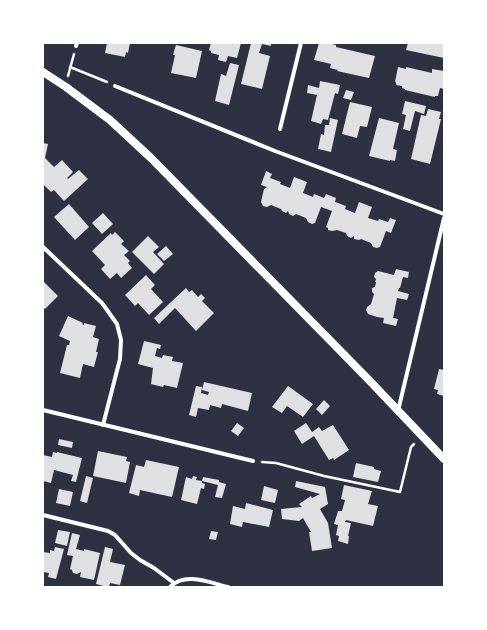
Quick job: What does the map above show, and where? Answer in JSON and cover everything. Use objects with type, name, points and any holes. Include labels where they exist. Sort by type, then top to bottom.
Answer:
[{"type":"main road","points":[[43,72],[66,87],[110,120],[151,158],[444,459]]},
{"type":"street","points":[[280,129],[301,43]]},
{"type":"street","points":[[115,86],[275,151],[444,214]]},
{"type":"street","points":[[398,411],[444,218]]},
{"type":"street","points":[[43,247],[102,303],[116,324],[121,340],[120,358],[104,425]]},
{"type":"street","points":[[43,410],[253,461]]},
{"type":"street","points":[[43,515],[108,531],[116,535],[131,553],[174,583]]},
{"type":"street","points":[[170,587],[174,583],[183,579],[193,578],[228,587]]},
{"type":"path","points":[[66,87],[76,45]]},
{"type":"path","points":[[70,67],[115,86]]},
{"type":"path","points":[[253,461],[276,463],[324,476],[400,492],[411,447],[422,436]]},
{"type":"building","points":[[107,43],[130,43],[128,53],[126,52],[125,57],[105,53]]},
{"type":"building","points":[[211,43],[241,43],[237,58],[228,56],[226,62],[218,60],[219,55],[211,53],[209,50]]},
{"type":"building","points":[[251,43],[271,43],[271,46],[262,44],[259,53],[270,56],[262,89],[241,84]]},
{"type":"building","points":[[319,43],[336,45],[336,47],[375,56],[369,78],[337,71],[338,70],[330,68],[331,64],[314,60]]},
{"type":"building","points":[[408,43],[444,43],[444,58],[406,50]]},
{"type":"building","points":[[176,45],[202,51],[196,78],[171,73]]},
{"type":"building","points":[[230,63],[239,65],[229,105],[215,101],[221,74],[226,76]]},
{"type":"building","points":[[398,67],[406,69],[406,67],[432,73],[432,69],[444,71],[444,89],[440,88],[438,96],[435,97],[405,90],[402,86],[396,85],[395,82]]},
{"type":"building","points":[[320,81],[340,85],[338,94],[335,93],[328,120],[323,119],[321,124],[311,121],[317,95],[307,93],[308,85],[319,88]]},
{"type":"building","points":[[346,90],[354,92],[351,100],[343,98]]},
{"type":"building","points":[[405,101],[426,106],[424,114],[415,111],[410,131],[403,129],[406,115],[402,114]]},
{"type":"building","points":[[350,102],[372,107],[367,127],[360,126],[357,138],[342,134]]},
{"type":"building","points":[[428,109],[441,112],[439,119],[441,119],[430,164],[411,159],[421,115],[426,116]]},
{"type":"building","points":[[330,118],[338,120],[331,152],[318,149],[321,134],[324,135],[325,125],[329,125]]},
{"type":"building","points":[[379,118],[399,123],[393,149],[397,150],[395,161],[369,156]]},
{"type":"building","points":[[43,143],[48,144],[45,158],[54,167],[62,160],[73,172],[67,178],[68,179],[79,170],[88,179],[64,201],[54,190],[51,192],[43,184]]},
{"type":"building","points":[[266,171],[272,174],[270,178],[281,182],[280,184],[290,188],[294,177],[307,182],[303,193],[313,197],[314,194],[324,198],[326,194],[336,198],[335,202],[346,206],[345,209],[355,213],[359,202],[372,207],[368,218],[388,222],[390,218],[396,220],[391,233],[386,231],[380,247],[377,248],[373,247],[371,243],[361,239],[354,239],[354,236],[351,238],[347,236],[346,233],[337,230],[328,230],[326,227],[332,211],[321,207],[315,223],[312,224],[308,222],[306,218],[296,214],[293,216],[289,214],[288,211],[286,213],[271,205],[267,207],[263,206],[261,202],[264,189],[267,187],[261,185]]},
{"type":"building","points":[[69,204],[89,227],[75,240],[54,217]]},
{"type":"building","points":[[103,213],[113,224],[102,234],[92,223]]},
{"type":"building","points":[[115,232],[124,241],[121,244],[129,251],[124,255],[130,261],[128,263],[132,268],[121,278],[117,273],[110,279],[101,269],[105,265],[92,251],[111,233],[112,235]]},
{"type":"building","points":[[148,236],[159,247],[153,252],[164,264],[154,274],[132,252]]},
{"type":"building","points":[[166,246],[173,254],[164,261],[157,254]]},
{"type":"building","points":[[396,269],[409,272],[408,278],[403,277],[398,291],[409,294],[407,300],[397,298],[393,318],[398,319],[396,326],[383,323],[384,318],[368,314],[366,310],[371,304],[374,294],[372,292],[372,288],[375,287],[376,282],[374,277],[375,273],[378,271],[394,275]]},
{"type":"building","points":[[146,275],[155,285],[151,289],[163,302],[149,315],[138,303],[135,306],[125,295]]},
{"type":"building","points":[[43,281],[58,296],[45,309],[43,307]]},
{"type":"building","points":[[186,288],[189,292],[192,290],[198,297],[201,294],[205,298],[202,301],[214,313],[196,331],[175,308],[159,324],[154,318]]},
{"type":"building","points":[[68,316],[83,323],[82,324],[84,325],[84,323],[96,326],[93,337],[99,339],[96,352],[98,352],[94,367],[83,364],[80,378],[60,373],[67,345],[69,345],[70,341],[59,336]]},
{"type":"building","points":[[144,341],[161,345],[160,349],[157,348],[155,356],[162,358],[163,355],[173,357],[172,361],[183,363],[177,388],[151,384],[153,368],[138,364]]},
{"type":"building","points":[[439,369],[444,370],[444,396],[437,394],[438,390],[434,389]]},
{"type":"building","points":[[204,382],[252,393],[248,411],[222,404],[221,408],[210,405],[209,410],[198,408],[196,417],[189,415],[196,386],[202,387],[201,393],[208,395],[209,392],[202,390]]},
{"type":"building","points":[[288,386],[313,404],[303,417],[287,406],[282,413],[272,407]]},
{"type":"building","points":[[324,400],[330,406],[322,415],[316,409]]},
{"type":"building","points":[[237,423],[244,428],[238,436],[231,431]]},
{"type":"building","points":[[306,423],[312,432],[319,427],[322,431],[333,425],[349,450],[334,460],[333,458],[329,460],[314,436],[302,444],[294,431]]},
{"type":"building","points":[[59,439],[73,442],[72,448],[58,445]]},
{"type":"building","points":[[98,451],[127,457],[126,461],[130,462],[126,483],[93,476]]},
{"type":"building","points":[[53,452],[82,458],[76,482],[71,481],[73,475],[54,470],[51,483],[43,481],[43,455],[52,457]]},
{"type":"building","points":[[146,460],[179,467],[172,497],[140,490],[139,496],[129,493],[136,465],[144,467]]},
{"type":"building","points":[[356,463],[374,467],[374,469],[381,471],[378,482],[353,477]]},
{"type":"building","points":[[86,476],[93,478],[87,503],[80,501]]},
{"type":"building","points":[[193,476],[197,477],[196,480],[202,481],[202,483],[205,484],[204,489],[201,488],[197,504],[181,500],[186,477],[192,479]]},
{"type":"building","points":[[203,477],[219,480],[219,482],[226,484],[222,498],[215,497],[218,485],[202,481]]},
{"type":"building","points":[[296,481],[325,487],[328,504],[320,509],[328,523],[332,548],[312,551],[309,532],[311,532],[303,518],[299,521],[282,519],[281,509],[302,507],[299,504],[311,496],[312,498],[320,494],[295,487]]},
{"type":"building","points":[[344,485],[372,491],[368,504],[378,506],[373,526],[346,520],[345,522],[351,523],[348,544],[338,541],[339,536],[336,535],[338,525],[334,524],[338,511],[342,511],[345,500],[341,499]]},
{"type":"building","points":[[264,486],[278,490],[275,503],[261,500]]},
{"type":"building","points":[[59,489],[73,492],[70,506],[56,503]]},
{"type":"building","points":[[246,503],[273,510],[269,527],[243,522],[242,527],[230,524],[233,506],[245,509]]},
{"type":"building","points":[[58,530],[70,532],[67,546],[55,543]]},
{"type":"building","points":[[211,531],[218,532],[216,540],[209,539]]},
{"type":"building","points":[[72,533],[80,535],[76,549],[84,551],[84,549],[100,553],[94,580],[80,577],[81,572],[77,574],[73,573],[70,569],[73,556],[67,555]]},
{"type":"building","points":[[55,547],[64,549],[56,579],[48,577],[49,573],[43,572],[43,552],[50,553],[50,550],[54,551]]},
{"type":"building","points":[[105,547],[113,549],[110,562],[125,565],[120,585],[110,583],[109,587],[107,587],[96,584]]}]
